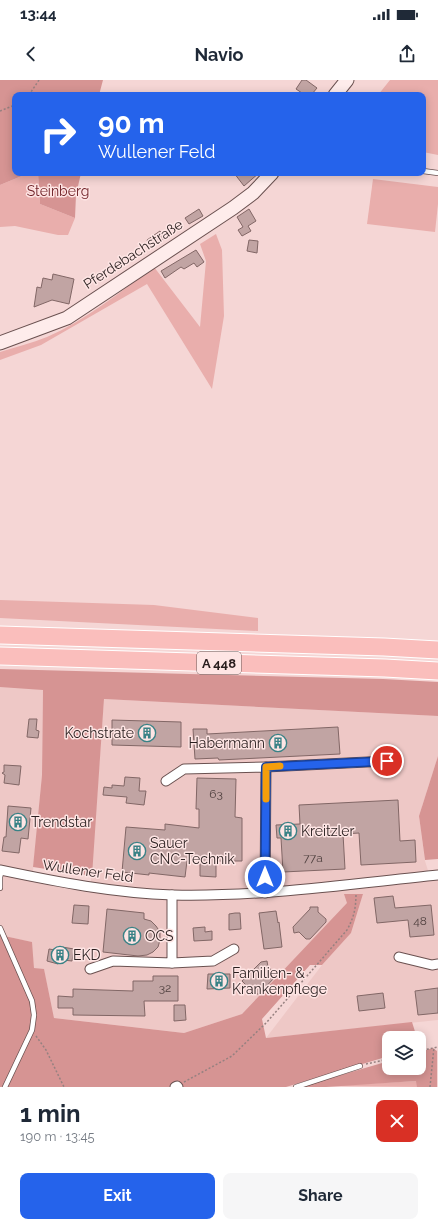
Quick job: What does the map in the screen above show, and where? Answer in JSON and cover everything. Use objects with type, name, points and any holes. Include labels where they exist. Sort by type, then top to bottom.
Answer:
[{"type":"highway","name":"A 448","points":[[0,635],[438,650]]},
{"type":"highway","name":"A 448","points":[[0,656],[438,671]]},
{"type":"main road","points":[[337,92],[347,80]]},
{"type":"main road","name":"Pferdebachstraße","points":[[0,343],[67,318],[233,208],[253,193],[269,176]]},
{"type":"street","points":[[166,781],[184,770],[387,761]]},
{"type":"street","points":[[265,893],[266,767]]},
{"type":"street","name":"Wullener Feld","points":[[1,870],[86,887],[172,895],[265,893],[438,874]]},
{"type":"street","points":[[172,895],[172,963]]},
{"type":"street","points":[[90,968],[113,961],[172,963],[213,961],[234,949]]},
{"type":"street","points":[[399,957],[432,965],[438,964]]},
{"type":"lane","points":[[426,171],[438,173]]},
{"type":"lane","points":[[0,888],[1,870]]},
{"type":"lane","points":[[0,928],[32,1001],[34,1015],[32,1030],[5,1087]]},
{"type":"lane","points":[[296,1087],[360,1066]]},
{"type":"path","points":[[31,92],[40,80]]},
{"type":"path","points":[[0,111],[12,106]]},
{"type":"path","points":[[177,1087],[232,1056],[267,1022],[347,930],[354,917],[356,906],[356,883]]},
{"type":"path","points":[[32,1030],[46,1050],[64,1087]]},
{"type":"path","points":[[430,1087],[434,1047]]},
{"type":"path","points":[[426,1049],[438,1047]]},
{"type":"path","points":[[360,1066],[382,1060]]},
{"type":"shaded area","points":[[390,80],[438,80],[438,155],[426,153],[426,92],[380,92]]},
{"type":"shaded area","points":[[22,176],[38,176],[40,204],[75,218],[68,235],[58,235],[15,226],[0,227],[0,185]]},
{"type":"shaded area","points":[[373,179],[438,187],[435,232],[367,224]]},
{"type":"shaded area","points":[[216,234],[222,250],[224,316],[212,389],[147,284],[41,345],[0,360],[0,352],[47,337],[61,330],[89,314],[154,267],[200,327],[206,261],[200,244]]},
{"type":"shaded area","points":[[0,600],[154,605],[258,618],[258,631],[0,618]]},
{"type":"shaded area","points":[[0,678],[43,689],[42,775],[32,882],[90,893],[104,699],[438,716],[438,756],[419,816],[425,861],[431,880],[438,880],[438,1020],[266,1038],[322,965],[351,933],[363,894],[348,903],[242,1014],[184,1033],[54,1018],[44,970],[34,968],[31,942],[0,935]]},
{"type":"shaded area","points":[[417,1081],[417,1087],[326,1086]]},
{"type":"green space","name":"Steinberg","points":[[0,80],[103,80],[100,92],[12,92],[12,176],[22,176],[0,185]]},
{"type":"green space","name":"Steinberg","points":[[38,176],[80,176],[76,195],[75,218],[40,204]]},
{"type":"green space","points":[[0,669],[383,679],[438,682],[438,716],[104,699],[92,876],[33,867],[42,775],[43,690],[0,687]]},
{"type":"green space","points":[[438,756],[438,859],[425,860],[419,816]]},
{"type":"green space","points":[[344,894],[363,894],[351,933],[322,965],[310,965],[262,1019],[266,1038],[412,1022],[415,1031],[382,1031],[382,1058],[286,1087],[177,1087],[174,1084],[169,1087],[0,1087],[0,935],[32,942],[34,968],[44,969],[54,1018],[184,1033],[242,1014],[347,903]]},
{"type":"green space","points":[[433,1048],[437,1051],[437,1087],[417,1087],[416,1081],[326,1087],[300,1087],[382,1063],[382,1075],[426,1075],[426,1050]]},
{"type":"building","points":[[302,80],[306,80],[317,88],[314,92],[300,92],[296,89]]},
{"type":"building","points":[[236,176],[256,176],[244,186]]},
{"type":"building","points":[[199,209],[203,216],[189,224],[185,218]]},
{"type":"building","points":[[249,209],[256,221],[248,226],[251,231],[242,236],[238,230],[243,227],[237,217]]},
{"type":"building","points":[[160,231],[165,238],[151,247],[147,240]]},
{"type":"building","points":[[249,240],[258,241],[257,253],[247,251]]},
{"type":"building","points":[[196,250],[204,262],[197,267],[194,263],[184,269],[181,267],[165,278],[161,271]]},
{"type":"building","points":[[53,274],[74,279],[69,304],[52,300],[34,307],[37,287],[41,288],[43,278],[52,280]]},
{"type":"building","points":[[29,719],[37,719],[36,730],[39,731],[38,738],[27,737]]},
{"type":"building","name":"Kochstrate","points":[[112,720],[181,722],[181,747],[112,745]]},
{"type":"building","name":"Habermann","points":[[338,727],[340,754],[219,760],[218,758],[195,759],[193,729],[207,729],[207,734]]},
{"type":"building","points":[[4,765],[21,766],[19,785],[4,783],[5,775],[2,773],[4,772]]},
{"type":"building","points":[[125,777],[140,778],[139,791],[146,791],[144,805],[126,803],[127,797],[103,795],[104,787],[112,788],[112,785],[124,786]]},
{"type":"building","points":[[197,778],[236,779],[235,817],[242,818],[242,861],[216,861],[216,877],[200,876],[200,860],[187,861],[185,877],[122,872],[126,827],[165,830],[165,824],[199,828],[199,809],[196,809]]},
{"type":"building","points":[[398,800],[400,841],[415,840],[416,862],[361,865],[359,833],[343,834],[345,869],[283,872],[281,838],[277,838],[276,825],[300,824],[299,805]]},
{"type":"building","name":"Trendstar","points":[[8,806],[31,808],[28,839],[21,838],[19,853],[2,851],[4,837],[6,837]]},
{"type":"building","points":[[393,896],[395,908],[431,905],[434,935],[410,937],[408,920],[377,923],[374,898]]},
{"type":"building","points":[[74,905],[89,906],[88,924],[72,923]]},
{"type":"building","points":[[310,907],[318,907],[318,912],[326,919],[326,922],[310,939],[306,939],[299,932],[294,933],[293,927],[310,909]]},
{"type":"building","name":"OCS","points":[[107,909],[144,913],[144,919],[151,921],[160,932],[158,947],[147,955],[138,956],[103,952]]},
{"type":"building","points":[[276,911],[282,947],[264,949],[259,913]]},
{"type":"building","points":[[240,913],[241,929],[229,930],[229,914]]},
{"type":"building","points":[[205,927],[205,932],[212,931],[212,940],[194,941],[193,928]]},
{"type":"building","name":"EKD","points":[[62,947],[74,949],[72,961],[63,960],[58,964],[47,961],[49,949],[61,951]]},
{"type":"building","points":[[267,961],[268,967],[275,973],[275,977],[259,994],[255,994],[242,981],[261,962]]},
{"type":"building","name":"Familien- & Krankenpflege","points":[[208,974],[230,974],[230,988],[207,989]]},
{"type":"building","points":[[153,976],[178,976],[178,1001],[144,1001],[145,1016],[73,1015],[73,1008],[58,1008],[58,996],[73,997],[73,989],[133,991],[133,981],[153,981]]},
{"type":"building","points":[[438,988],[438,1013],[418,1015],[415,991]]},
{"type":"building","points":[[383,993],[385,1008],[359,1011],[357,996]]},
{"type":"building","points":[[174,1005],[185,1005],[186,1020],[174,1021]]},
{"type":"slow traffic","points":[[266,799],[266,767],[280,766]]},
{"type":"place","name":"Kochstrate","points":[[147,733]]},
{"type":"place","name":"Habermann","points":[[278,743]]},
{"type":"place","name":"Trendstar","points":[[18,822]]},
{"type":"place","name":"Kreitzler","points":[[288,831]]},
{"type":"place","name":"Sauer CNC-Technik","points":[[137,851]]},
{"type":"place","name":"OCS","points":[[132,936]]},
{"type":"place","name":"EKD","points":[[60,955]]},
{"type":"place","name":"Familien- & Krankenpflege","points":[[219,981]]},
{"type":"route","points":[[265,877],[266,767],[387,761]]}]
